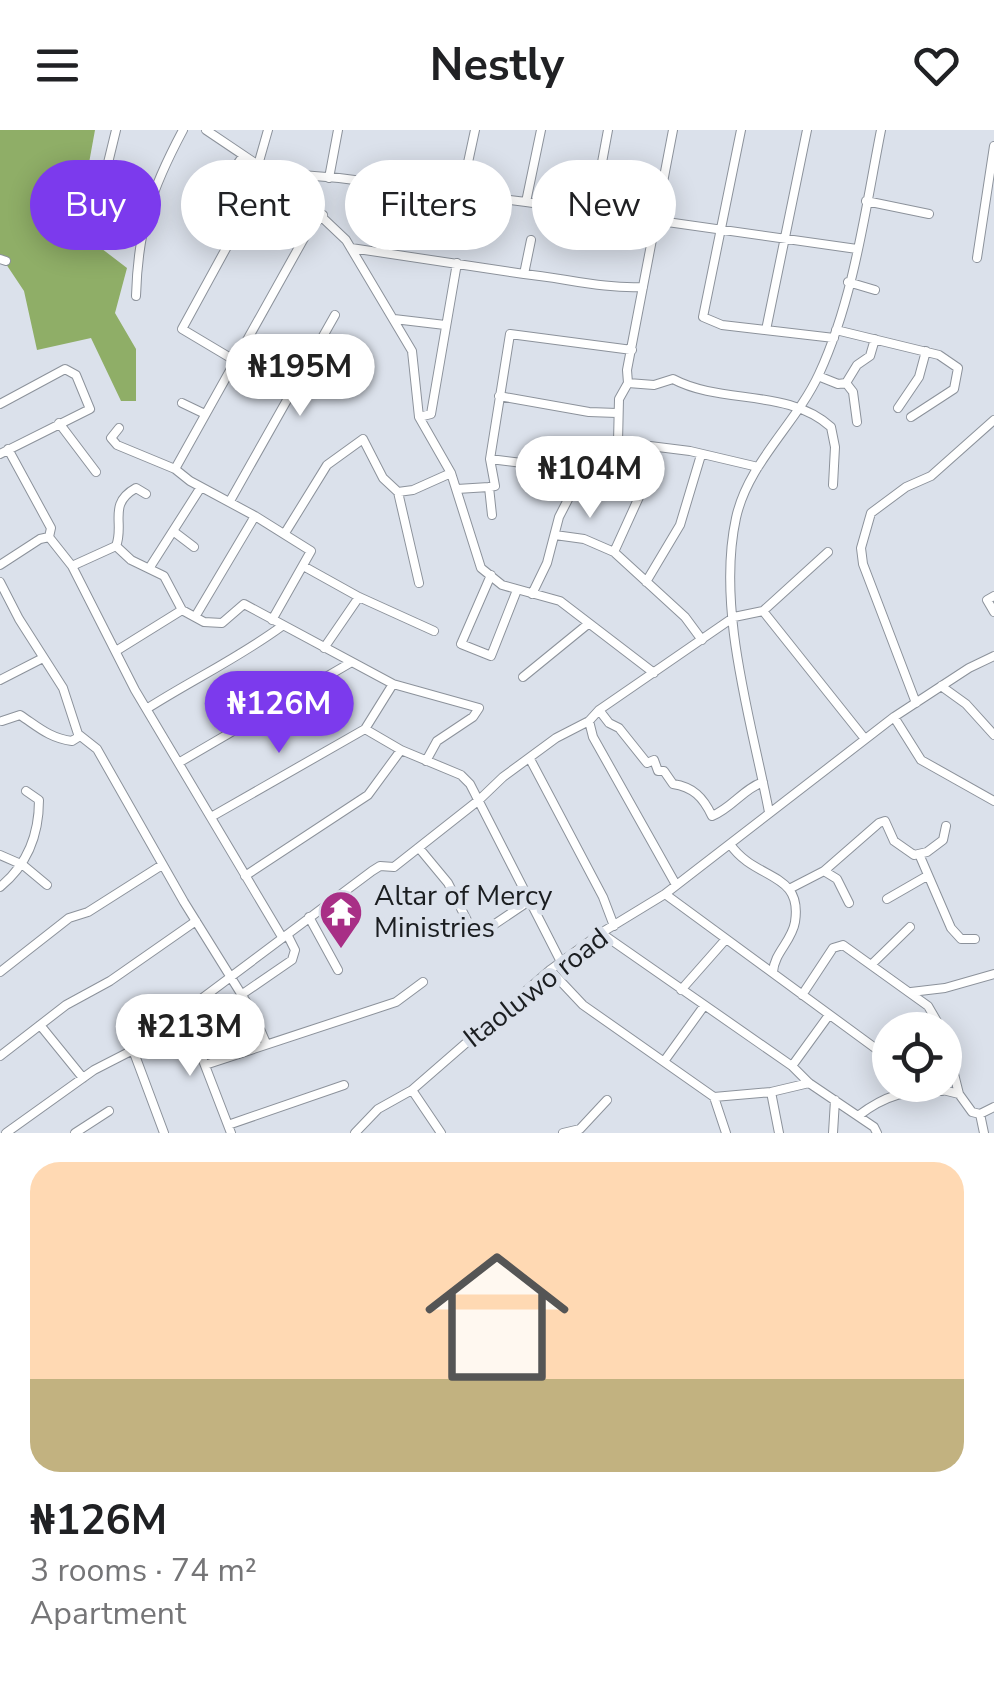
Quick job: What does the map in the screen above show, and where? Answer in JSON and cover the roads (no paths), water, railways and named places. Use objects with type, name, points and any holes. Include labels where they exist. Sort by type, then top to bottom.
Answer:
[{"type":"street","points":[[108,160],[116,130]]},
{"type":"street","points":[[136,296],[137,246],[143,223],[183,130]]},
{"type":"street","points":[[206,130],[250,160]]},
{"type":"street","points":[[259,160],[268,130]]},
{"type":"street","points":[[329,178],[338,130]]},
{"type":"street","points":[[468,160],[475,130]]},
{"type":"street","points":[[526,202],[542,130]]},
{"type":"street","points":[[602,160],[608,130]]},
{"type":"street","points":[[669,160],[674,130]]},
{"type":"street","points":[[741,130],[704,317],[722,325],[875,339],[926,351],[954,364],[960,373],[948,395],[911,417]]},
{"type":"street","points":[[766,330],[807,130]]},
{"type":"street","points":[[768,812],[744,700],[734,618],[732,551],[736,516],[758,468],[818,376],[835,334],[881,130]]},
{"type":"street","points":[[977,258],[994,146]]},
{"type":"street","points":[[240,160],[243,156]]},
{"type":"street","points":[[325,178],[345,180]]},
{"type":"street","points":[[512,201],[532,203]]},
{"type":"street","points":[[866,202],[929,214]]},
{"type":"street","points":[[325,217],[345,240]]},
{"type":"street","points":[[676,223],[857,249]]},
{"type":"street","points":[[524,274],[531,240]]},
{"type":"street","points":[[228,250],[182,329],[234,360]]},
{"type":"street","points":[[175,468],[298,250]]},
{"type":"street","points":[[353,250],[412,351],[419,417],[451,474],[477,562],[496,581],[560,601],[654,673]]},
{"type":"street","points":[[365,250],[596,282],[616,289],[643,288]]},
{"type":"street","points":[[651,250],[628,383],[620,393],[618,442],[701,454],[758,468]]},
{"type":"street","points":[[419,417],[431,414],[457,264]]},
{"type":"street","points":[[848,282],[874,290]]},
{"type":"street","points":[[230,501],[335,316]]},
{"type":"street","points":[[394,319],[444,326]]},
{"type":"street","points":[[457,490],[495,486],[490,459],[510,334],[632,350]]},
{"type":"street","points":[[846,383],[857,365],[870,356],[875,339]]},
{"type":"street","points":[[898,408],[919,377],[926,351]]},
{"type":"street","points":[[0,404],[65,369],[76,375],[90,410],[4,452],[51,528],[49,537]]},
{"type":"street","points":[[818,376],[846,383]]},
{"type":"street","points":[[628,383],[654,385],[672,379],[690,388],[786,403],[800,409],[832,427],[836,447],[833,485]]},
{"type":"street","points":[[846,383],[853,392],[857,422]]},
{"type":"street","points":[[498,396],[588,412],[617,412]]},
{"type":"street","points":[[182,403],[206,414]]},
{"type":"street","points":[[916,703],[862,559],[869,516],[906,487],[931,476],[994,420]]},
{"type":"street","points":[[59,423],[96,472]]},
{"type":"street","points":[[119,428],[112,438],[117,446],[175,468],[200,488],[230,501],[312,551],[272,620]]},
{"type":"street","points":[[285,534],[327,466],[363,438],[382,478],[398,492],[419,583]]},
{"type":"street","points":[[646,582],[680,524],[701,454]]},
{"type":"street","points":[[490,459],[584,475],[559,516],[547,564],[532,594]]},
{"type":"street","points":[[398,492],[451,474]]},
{"type":"street","points":[[614,552],[644,486]]},
{"type":"street","points":[[72,566],[116,546],[120,541],[116,514],[123,500],[136,488],[146,494]]},
{"type":"street","points":[[150,568],[200,488]]},
{"type":"street","points":[[488,488],[492,515]]},
{"type":"street","points":[[196,617],[255,516]]},
{"type":"street","points":[[173,531],[194,547]]},
{"type":"street","points":[[555,535],[584,539],[614,552],[685,617],[702,640]]},
{"type":"street","points":[[0,565],[49,537]]},
{"type":"street","points":[[49,537],[72,566],[245,876],[295,950],[292,960],[241,995]]},
{"type":"street","points":[[116,546],[131,560],[168,580],[172,596],[182,610],[204,622],[219,624],[244,604],[393,684],[479,708],[437,741],[426,761]]},
{"type":"street","points":[[6,1133],[83,1078],[133,1050],[378,867],[394,867],[503,777],[588,721],[598,710],[734,618],[763,611],[828,552]]},
{"type":"street","points":[[304,567],[434,632]]},
{"type":"street","points":[[491,575],[461,644],[491,656],[517,590]]},
{"type":"street","points":[[0,582],[62,688],[80,736],[97,749],[162,865],[254,1013],[266,1043]]},
{"type":"street","points":[[994,596],[987,600],[994,612]]},
{"type":"street","points":[[324,648],[359,597]]},
{"type":"street","points":[[0,606],[9,601]]},
{"type":"street","points":[[116,651],[182,610]]},
{"type":"street","points":[[763,611],[864,739]]},
{"type":"street","points":[[522,677],[588,624]]},
{"type":"street","points":[[148,708],[282,626]]},
{"type":"street","name":"Itaoluwo road","points":[[356,1133],[378,1109],[412,1090],[550,970],[665,894],[894,716],[994,656]]},
{"type":"street","points":[[0,680],[43,658]]},
{"type":"street","points":[[180,762],[350,663]]},
{"type":"street","points":[[211,817],[365,728],[393,684]]},
{"type":"street","points":[[941,686],[966,704],[994,735]]},
{"type":"street","points":[[598,710],[612,726],[619,728],[647,763],[654,760],[658,771],[664,771],[673,784],[688,786],[705,800],[712,816],[763,782]]},
{"type":"street","points":[[2,721],[20,715],[38,730],[56,737],[72,741],[80,736]]},
{"type":"street","points":[[894,716],[921,760],[994,801]]},
{"type":"street","points":[[588,721],[593,737],[675,883]]},
{"type":"street","points":[[365,728],[401,750],[461,776],[479,800],[561,962]]},
{"type":"street","points":[[572,728],[593,737]]},
{"type":"street","points":[[245,876],[368,795],[401,750]]},
{"type":"street","points":[[530,758],[604,896],[614,926]]},
{"type":"street","points":[[0,887],[15,875],[39,824],[38,798],[26,791]]},
{"type":"street","points":[[791,888],[824,870],[870,828],[885,821],[894,841],[914,855],[943,840],[946,826]]},
{"type":"street","points":[[730,844],[745,861],[791,888],[796,896],[795,924],[773,972]]},
{"type":"street","points":[[419,848],[448,883],[474,932],[483,932],[530,901]]},
{"type":"street","points":[[919,854],[951,928],[961,939],[975,938]]},
{"type":"street","points":[[0,855],[20,864],[47,885]]},
{"type":"street","points":[[0,972],[69,918],[88,912],[162,865]]},
{"type":"street","points":[[824,870],[836,879],[849,903]]},
{"type":"street","points":[[888,899],[927,876]]},
{"type":"street","points":[[665,894],[872,1046]]},
{"type":"street","points":[[309,918],[338,970]]},
{"type":"street","points":[[0,1056],[40,1024],[196,922]]},
{"type":"street","points":[[872,964],[910,927]]},
{"type":"street","points":[[601,933],[792,1066],[809,1084],[877,1133]]},
{"type":"street","points":[[681,990],[726,939]]},
{"type":"street","points":[[802,995],[814,972],[838,945],[872,964],[933,1012]]},
{"type":"street","points":[[550,970],[596,1015],[714,1097],[726,1133]]},
{"type":"street","points":[[911,992],[945,988],[994,974]]},
{"type":"street","points":[[206,1065],[396,1002],[422,982]]},
{"type":"street","points":[[666,1060],[704,1006]]},
{"type":"street","points":[[184,1011],[229,1129],[344,1085]]},
{"type":"street","points":[[792,1066],[829,1016]]},
{"type":"street","points":[[40,1024],[83,1078]]},
{"type":"street","points":[[133,1050],[164,1133]]},
{"type":"street","points":[[714,1097],[809,1084]]},
{"type":"street","points":[[412,1090],[440,1133]]},
{"type":"street","points":[[772,1092],[779,1133]]},
{"type":"street","points":[[962,1098],[972,1112],[980,1114],[994,1107]]},
{"type":"street","points":[[564,1133],[580,1129],[607,1100]]},
{"type":"street","points":[[833,1133],[835,1100]]},
{"type":"street","points":[[858,1116],[878,1102]]},
{"type":"street","points":[[75,1133],[109,1111]]},
{"type":"street","points":[[980,1114],[984,1133]]},
{"type":"place","name":"Altar of Mercy Ministries","points":[[341,950]]}]
